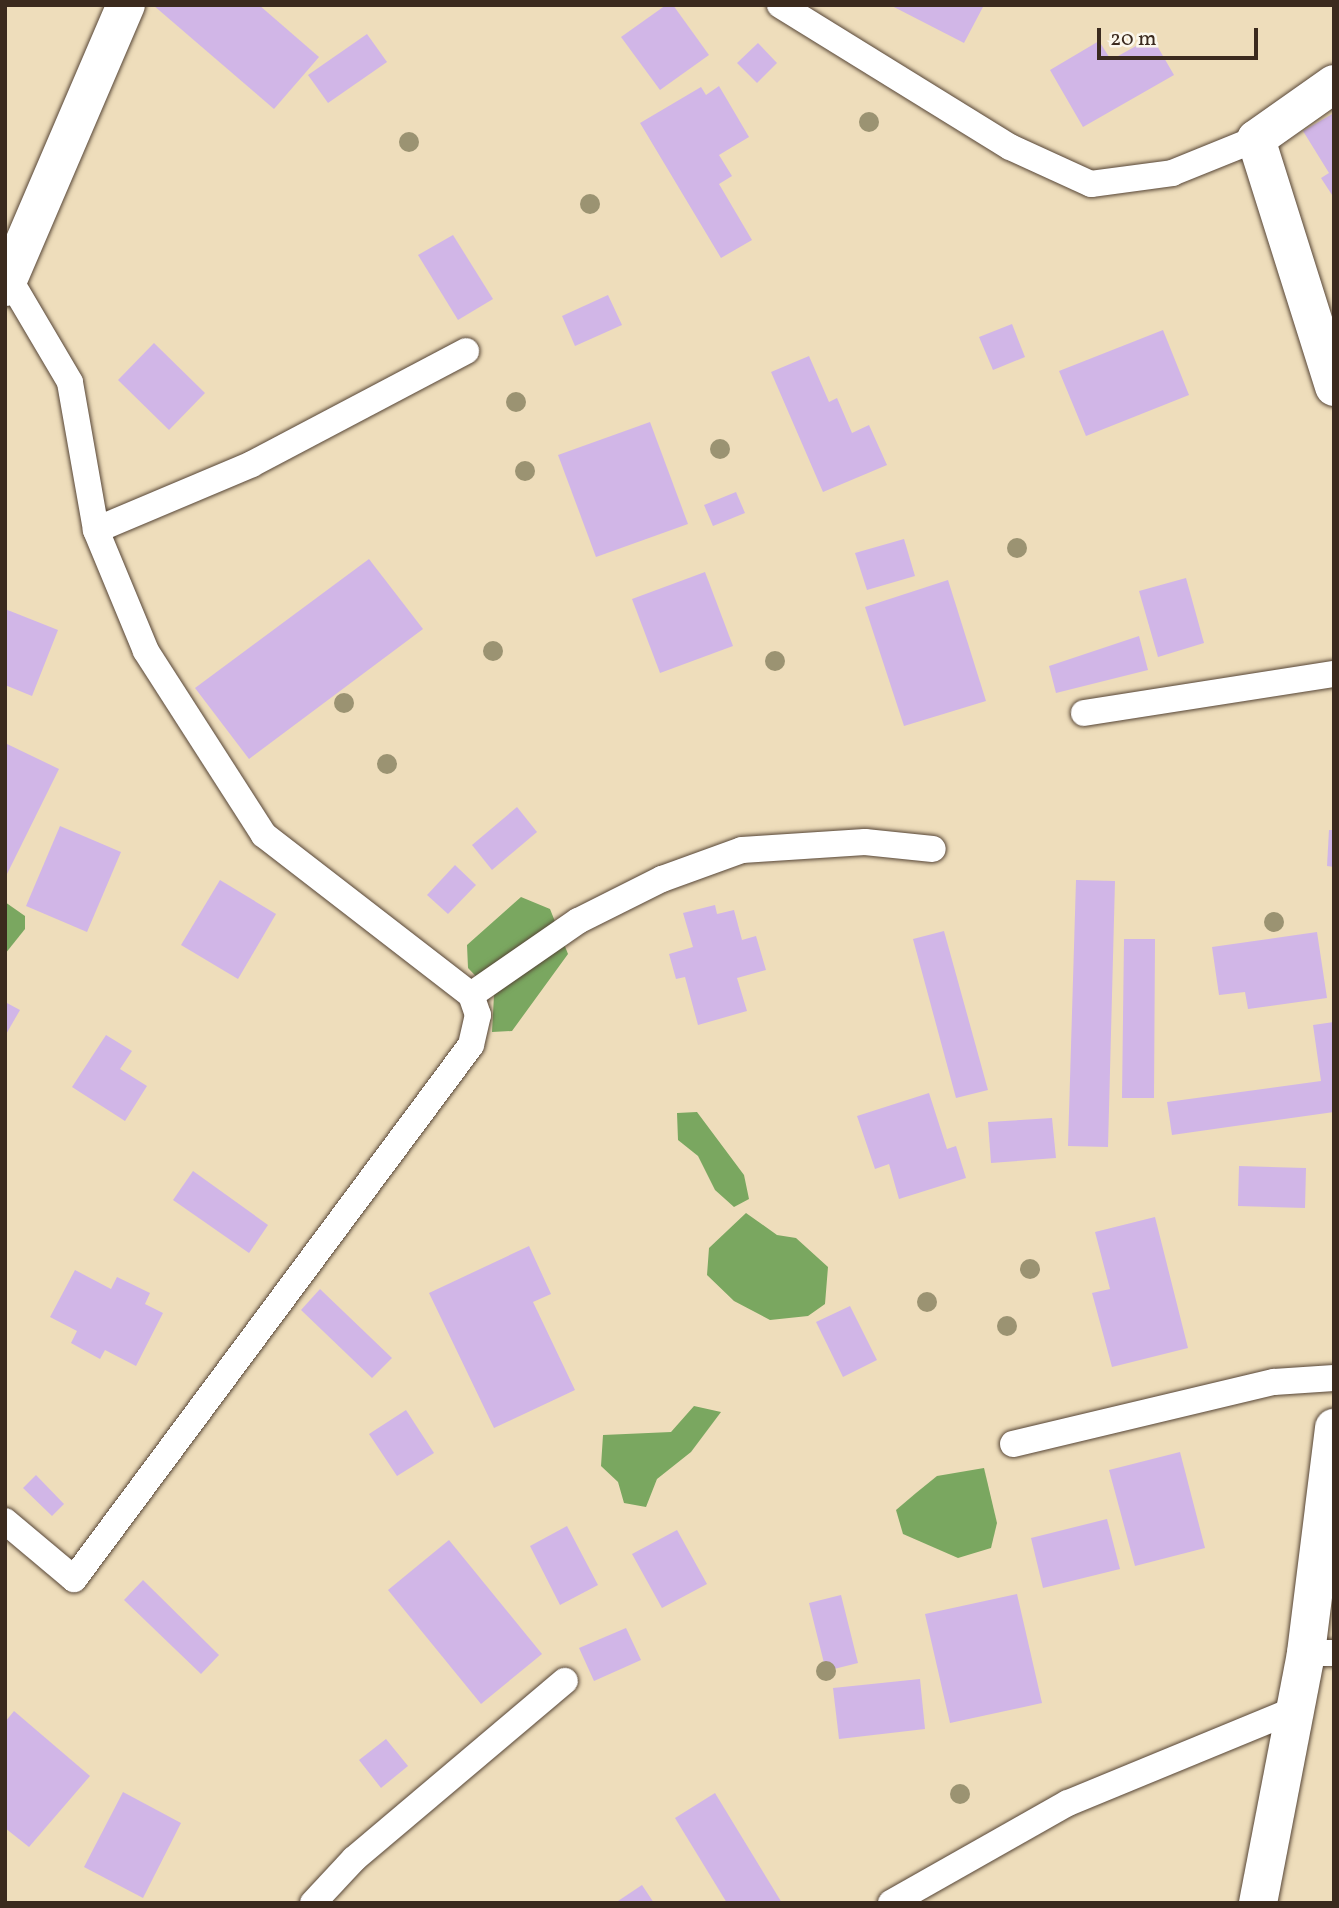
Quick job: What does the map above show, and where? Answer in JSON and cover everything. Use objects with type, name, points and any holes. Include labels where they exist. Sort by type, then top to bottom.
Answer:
[{"type":"street","points":[[8,284],[126,5]]},
{"type":"street","points":[[1334,84],[1256,139],[1334,387]]},
{"type":"street","points":[[1258,1903],[1292,1711],[1320,1653],[1334,1428]]},
{"type":"lane","points":[[780,5],[1010,147],[1091,184],[1172,173],[1256,139]]},
{"type":"lane","points":[[5,1521],[74,1580],[471,1045],[478,1015],[471,995],[264,835],[146,651],[96,530],[70,382],[8,284]]},
{"type":"lane","points":[[96,530],[252,464],[466,351]]},
{"type":"lane","points":[[1084,713],[1334,674]]},
{"type":"lane","points":[[471,995],[578,921],[662,878],[743,850],[865,842],[933,849]]},
{"type":"lane","points":[[1013,1444],[1274,1382],[1334,1378]]},
{"type":"lane","points":[[313,1903],[354,1859],[565,1681]]},
{"type":"lane","points":[[891,1903],[1068,1803],[1292,1711]]},
{"type":"green space","points":[[521,897],[550,909],[568,954],[512,1031],[492,1032],[494,995],[468,968],[467,945]]},
{"type":"green space","points":[[5,902],[25,916],[25,929],[5,954]]},
{"type":"green space","points":[[697,1112],[744,1175],[749,1199],[734,1207],[715,1190],[698,1156],[678,1140],[677,1113]]},
{"type":"green space","points":[[746,1213],[777,1235],[796,1238],[828,1267],[825,1304],[808,1316],[770,1320],[734,1301],[707,1275],[709,1248]]},
{"type":"green space","points":[[694,1406],[721,1412],[691,1452],[657,1479],[646,1507],[624,1503],[618,1482],[601,1466],[603,1435],[671,1432]]},
{"type":"green space","points":[[984,1468],[997,1523],[991,1548],[958,1558],[903,1534],[896,1510],[916,1493],[937,1476]]},
{"type":"building","points":[[153,5],[259,5],[319,57],[274,109]]},
{"type":"building","points":[[666,5],[673,5],[709,55],[660,90],[621,37]]},
{"type":"building","points":[[890,5],[984,5],[964,43]]},
{"type":"building","points":[[367,34],[387,62],[328,103],[308,75]]},
{"type":"building","points":[[1152,37],[1174,75],[1083,127],[1050,70],[1099,41],[1111,60]]},
{"type":"building","points":[[758,43],[777,63],[757,83],[737,63]]},
{"type":"building","points":[[719,86],[749,137],[719,155],[732,176],[719,184],[752,240],[721,258],[640,123],[701,87],[706,95]]},
{"type":"building","points":[[1334,113],[1334,198],[1321,178],[1329,173],[1303,131]]},
{"type":"building","points":[[453,235],[493,299],[458,320],[418,255]]},
{"type":"building","points":[[608,295],[622,325],[575,346],[562,316]]},
{"type":"building","points":[[1012,324],[1025,357],[993,370],[979,337]]},
{"type":"building","points":[[1163,330],[1189,395],[1086,436],[1059,371]]},
{"type":"building","points":[[154,343],[205,393],[169,430],[118,380]]},
{"type":"building","points":[[809,356],[829,402],[837,398],[852,433],[869,425],[887,465],[823,492],[771,372]]},
{"type":"building","points":[[650,422],[688,524],[596,557],[558,455]]},
{"type":"building","points":[[736,492],[745,513],[713,526],[704,505]]},
{"type":"building","points":[[904,539],[915,576],[867,590],[855,553]]},
{"type":"building","points":[[369,559],[423,629],[249,759],[195,688]]},
{"type":"building","points":[[705,572],[733,646],[660,673],[632,599]]},
{"type":"building","points":[[1186,578],[1204,643],[1158,657],[1139,591]]},
{"type":"building","points":[[948,580],[986,701],[904,726],[865,607]]},
{"type":"building","points":[[5,609],[58,630],[32,696],[5,685]]},
{"type":"building","points":[[1139,636],[1148,670],[1056,693],[1049,666]]},
{"type":"building","points":[[5,743],[59,769],[5,878]]},
{"type":"building","points":[[517,807],[537,832],[492,870],[472,845]]},
{"type":"building","points":[[60,826],[121,852],[87,932],[26,906]]},
{"type":"building","points":[[1329,830],[1334,830],[1334,867],[1327,866]]},
{"type":"building","points":[[455,865],[476,885],[448,914],[427,895]]},
{"type":"building","points":[[220,880],[276,914],[238,979],[181,945]]},
{"type":"building","points":[[1076,880],[1115,881],[1108,1147],[1068,1146]]},
{"type":"building","points":[[715,905],[717,914],[734,910],[742,940],[756,936],[766,970],[737,978],[747,1011],[698,1025],[685,977],[676,979],[669,954],[693,947],[683,913]]},
{"type":"building","points":[[944,931],[988,1090],[956,1098],[913,939]]},
{"type":"building","points":[[1317,932],[1327,998],[1248,1009],[1245,992],[1219,995],[1212,947]]},
{"type":"building","points":[[1124,939],[1155,939],[1154,1098],[1122,1098]]},
{"type":"building","points":[[5,1002],[20,1010],[5,1036]]},
{"type":"building","points":[[1334,1022],[1334,1112],[1172,1135],[1167,1102],[1321,1081],[1313,1025]]},
{"type":"building","points":[[106,1035],[132,1051],[120,1069],[147,1086],[125,1121],[72,1087]]},
{"type":"building","points":[[929,1093],[947,1149],[956,1146],[966,1178],[899,1199],[889,1164],[875,1169],[857,1116]]},
{"type":"building","points":[[1052,1118],[1056,1158],[991,1163],[988,1122]]},
{"type":"building","points":[[1239,1166],[1306,1168],[1305,1208],[1238,1206]]},
{"type":"building","points":[[193,1171],[268,1225],[249,1253],[173,1200]]},
{"type":"building","points":[[1155,1217],[1188,1348],[1112,1367],[1092,1293],[1110,1289],[1095,1232]]},
{"type":"building","points":[[529,1246],[551,1294],[533,1302],[575,1390],[494,1428],[429,1293]]},
{"type":"building","points":[[75,1270],[111,1289],[117,1277],[150,1293],[145,1304],[163,1313],[136,1366],[105,1350],[100,1359],[71,1343],[77,1331],[50,1317]]},
{"type":"building","points":[[320,1289],[392,1358],[372,1378],[301,1310]]},
{"type":"building","points":[[850,1306],[877,1360],[843,1377],[816,1322]]},
{"type":"building","points":[[406,1410],[434,1453],[397,1476],[369,1434]]},
{"type":"building","points":[[1180,1452],[1205,1548],[1135,1566],[1109,1470]]},
{"type":"building","points":[[36,1475],[64,1504],[52,1516],[23,1488]]},
{"type":"building","points":[[1107,1519],[1120,1569],[1043,1588],[1031,1538]]},
{"type":"building","points":[[567,1526],[598,1585],[560,1605],[530,1546]]},
{"type":"building","points":[[677,1530],[707,1584],[662,1608],[632,1554]]},
{"type":"building","points":[[449,1540],[542,1654],[481,1704],[388,1590]]},
{"type":"building","points":[[143,1580],[219,1655],[201,1674],[124,1600]]},
{"type":"building","points":[[1017,1594],[1042,1703],[950,1723],[925,1614]]},
{"type":"building","points":[[841,1595],[858,1663],[826,1671],[809,1603]]},
{"type":"building","points":[[626,1628],[641,1660],[594,1681],[579,1648]]},
{"type":"building","points":[[920,1679],[925,1729],[839,1739],[833,1688]]},
{"type":"building","points":[[14,1711],[90,1776],[29,1847],[5,1828],[5,1722]]},
{"type":"building","points":[[386,1739],[408,1766],[381,1788],[359,1760]]},
{"type":"building","points":[[123,1792],[181,1823],[143,1898],[84,1867]]},
{"type":"building","points":[[715,1793],[782,1903],[727,1903],[675,1818]]},
{"type":"building","points":[[642,1885],[654,1903],[615,1903]]}]
